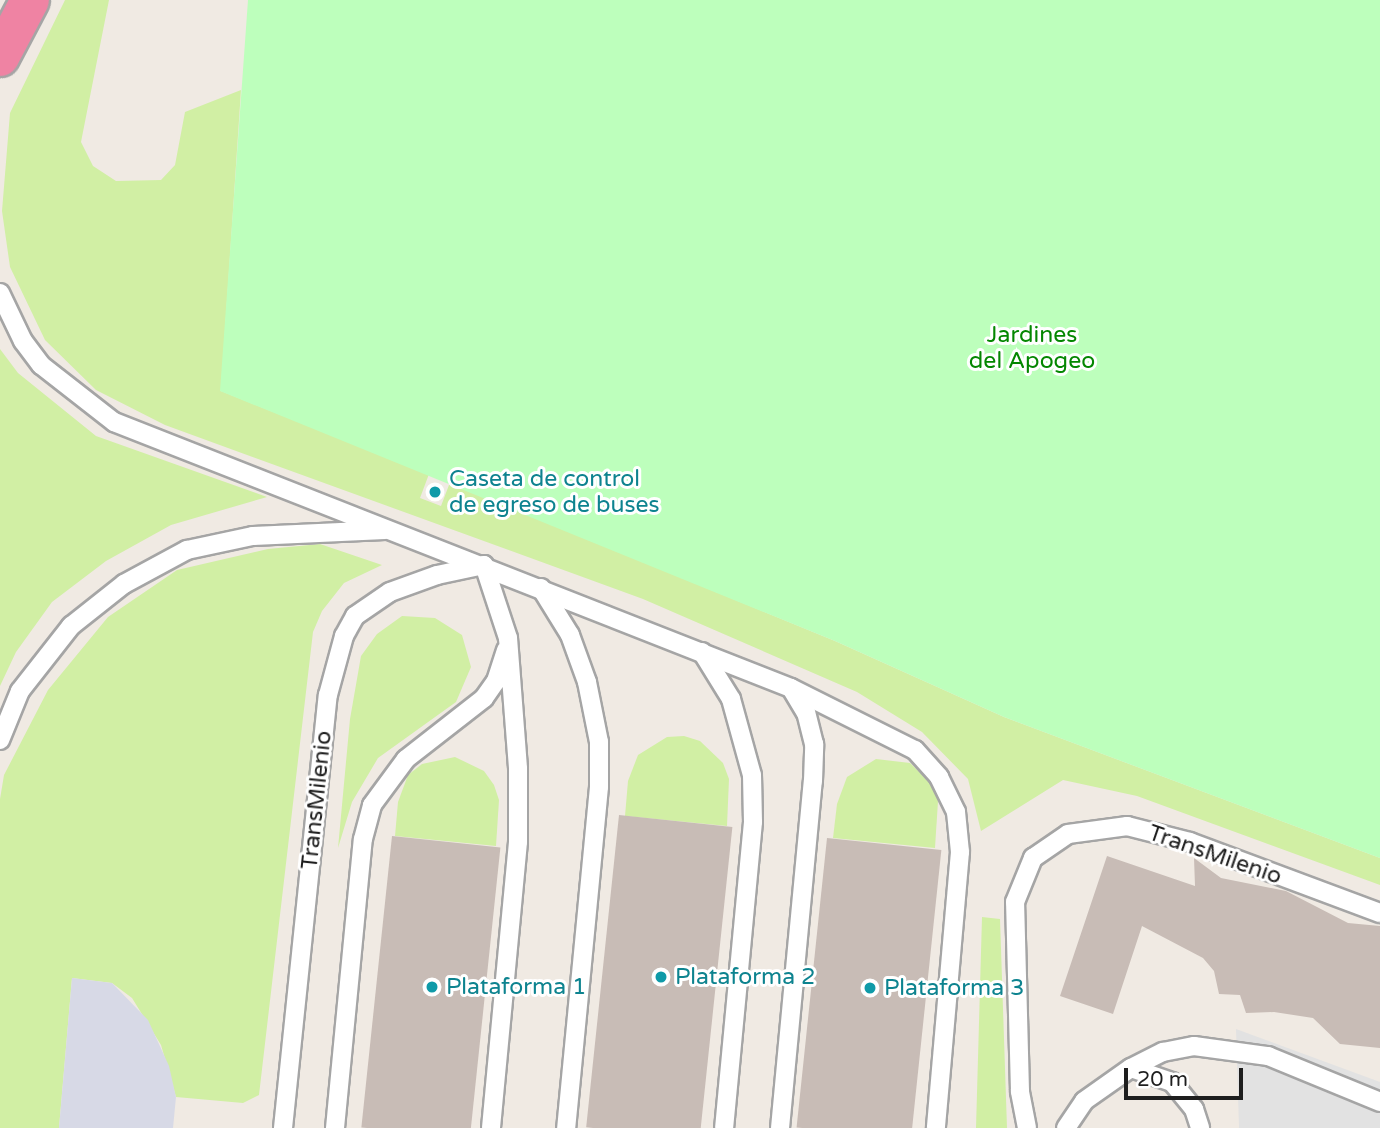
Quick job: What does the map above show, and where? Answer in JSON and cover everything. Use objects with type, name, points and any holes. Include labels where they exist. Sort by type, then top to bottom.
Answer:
[{"type":"highway","points":[[0,57],[30,0]]},
{"type":"lane","points":[[0,293],[23,341],[41,365],[114,422],[395,529],[791,688],[915,750],[939,776],[956,812],[960,852],[936,1128]]},
{"type":"lane","points":[[0,740],[20,691],[71,626],[124,584],[187,550],[291,532],[395,529]]},
{"type":"lane","points":[[484,565],[508,638],[518,769],[518,842],[491,1128]]},
{"type":"lane","name":"TransMilenio","points":[[283,1128],[328,695],[344,636],[355,616],[390,592],[437,575],[484,565]]},
{"type":"lane","points":[[541,588],[570,635],[587,682],[599,742],[599,787],[566,1128]]},
{"type":"lane","points":[[335,1128],[363,839],[372,805],[406,759],[484,698],[501,670],[508,638]]},
{"type":"lane","points":[[702,652],[731,699],[752,775],[752,822],[724,1128]]},
{"type":"lane","points":[[780,1128],[814,780],[814,744],[806,713],[791,688]]},
{"type":"lane","name":"TransMilenio","points":[[1027,1128],[1020,1091],[1015,902],[1033,858],[1068,834],[1127,826],[1189,842],[1380,913]]},
{"type":"lane","points":[[1066,1128],[1084,1101],[1131,1068],[1163,1052],[1194,1046],[1268,1056],[1380,1102]]},
{"type":"lane","points":[[1131,1068],[1172,1082],[1194,1109],[1200,1128]]},
{"type":"green space","points":[[65,0],[109,0],[81,142],[93,166],[116,181],[161,180],[175,165],[185,112],[241,90],[221,391],[429,474],[420,498],[441,506],[449,485],[454,484],[835,641],[1004,717],[1380,858],[1380,885],[1137,796],[1063,780],[981,831],[968,779],[922,732],[857,692],[643,599],[165,425],[96,390],[45,340],[10,267],[2,211],[10,113]]},
{"type":"green space","name":"Jardines del Apogeo","points":[[248,0],[1380,0],[1380,858],[1004,717],[835,641],[220,391]]},
{"type":"green space","points":[[0,349],[18,373],[96,436],[267,497],[171,525],[106,561],[52,602],[16,652],[0,686]]},
{"type":"green space","points":[[320,544],[382,565],[344,583],[322,611],[313,632],[259,1095],[243,1103],[176,1097],[161,1045],[132,998],[112,983],[72,978],[59,1128],[0,1128],[0,799],[4,775],[48,690],[108,617],[177,570],[268,549]]},
{"type":"green space","points":[[402,616],[435,618],[462,635],[471,667],[456,702],[378,758],[352,802],[338,848],[350,719],[361,656],[377,634]]},
{"type":"green space","points":[[684,736],[700,741],[723,763],[729,779],[727,826],[625,816],[628,781],[638,755],[667,737]]},
{"type":"green space","points":[[455,757],[484,771],[494,785],[499,800],[496,846],[395,836],[398,802],[408,775],[422,764]]},
{"type":"green space","points":[[876,759],[910,763],[933,785],[938,801],[935,848],[833,838],[837,804],[847,777]]},
{"type":"green space","points":[[982,917],[1000,919],[1007,1128],[976,1128]]},
{"type":"shaded area","points":[[72,978],[112,983],[148,1020],[169,1066],[176,1097],[173,1128],[59,1128]]},
{"type":"shaded area","points":[[1236,1029],[1380,1082],[1380,1128],[1239,1128]]},
{"type":"building","name":"Plataforma 2","points":[[619,815],[732,827],[701,1128],[586,1127]]},
{"type":"building","name":"Plataforma 1","points":[[392,836],[500,847],[471,1128],[361,1127]]},
{"type":"building","name":"Plataforma 3","points":[[827,838],[941,850],[912,1128],[797,1127]]},
{"type":"building","points":[[1107,856],[1195,886],[1194,858],[1221,878],[1286,891],[1348,923],[1380,926],[1380,1048],[1340,1044],[1313,1018],[1274,1012],[1246,1013],[1240,995],[1219,994],[1214,971],[1203,958],[1142,926],[1113,1014],[1060,996]]},
{"type":"place","name":"Caseta de control de egreso de buses","points":[[435,492]]},
{"type":"place","name":"Plataforma 2","points":[[661,977]]},
{"type":"place","name":"Plataforma 1","points":[[432,987]]},
{"type":"place","name":"Plataforma 3","points":[[870,988]]}]
